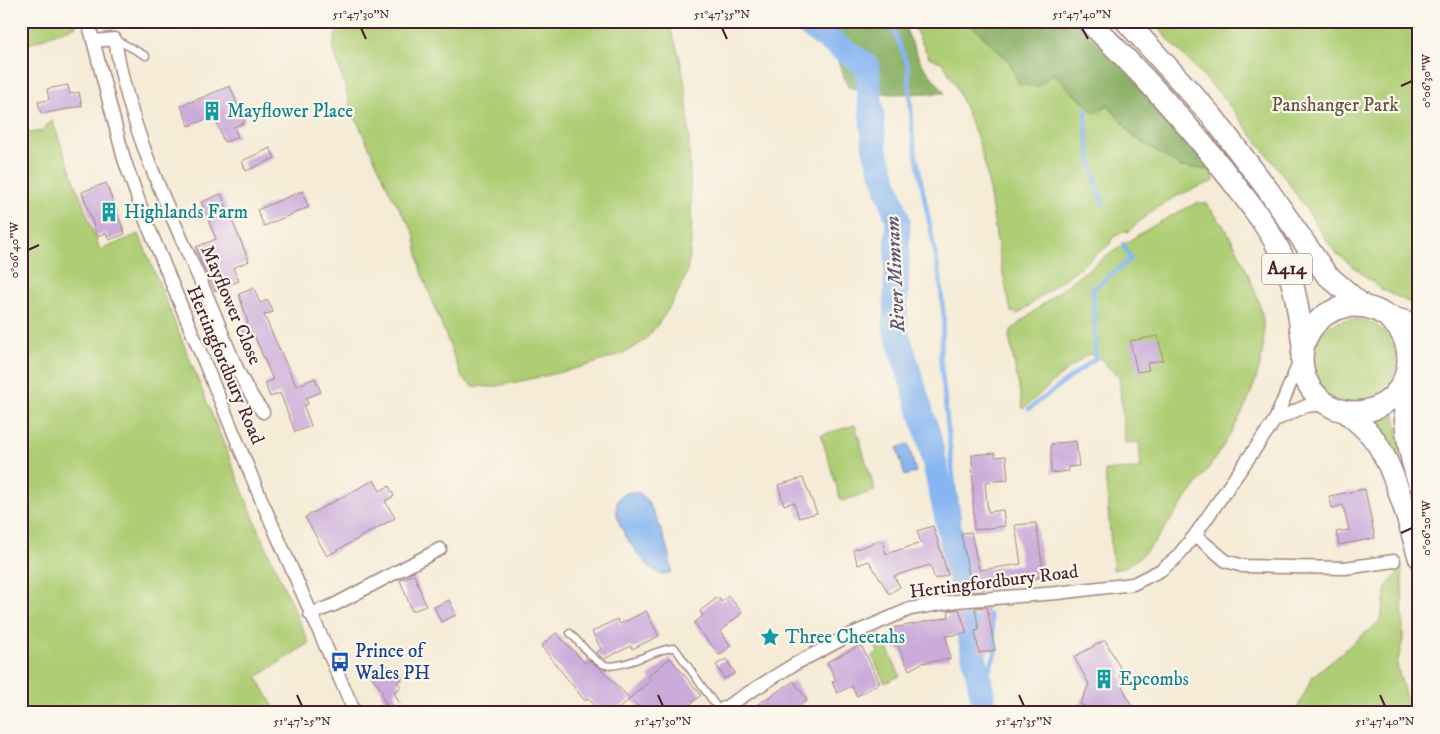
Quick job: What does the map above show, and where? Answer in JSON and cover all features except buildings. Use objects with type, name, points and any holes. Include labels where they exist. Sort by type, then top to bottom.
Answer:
[{"type":"highway","name":"A414","points":[[1088,21],[1158,91],[1248,202],[1283,259],[1293,286],[1302,351]]},
{"type":"highway","name":"A414","points":[[1126,21],[1180,79],[1239,150],[1326,274],[1369,308]]},
{"type":"highway","points":[[1410,374],[1386,403],[1360,413],[1346,412],[1325,404],[1307,383],[1302,351],[1312,328],[1326,314],[1344,307],[1369,308],[1389,318],[1403,336],[1408,359],[1410,374],[1405,431],[1410,458],[1419,484]]},
{"type":"highway","points":[[1346,412],[1366,429],[1378,444],[1388,465],[1419,557]]},
{"type":"street","name":"Hertingfordbury Road","points":[[88,21],[124,159],[144,216],[310,614],[355,713]]},
{"type":"street","points":[[94,41],[115,39]]},
{"type":"street","name":"Mayflower Close","points":[[115,39],[126,98],[142,144],[240,376],[263,412]]},
{"type":"street","points":[[1369,308],[1419,323]]},
{"type":"street","name":"Hertingfordbury Road","points":[[717,711],[786,668],[868,626],[910,609],[976,599],[1056,593],[1132,584],[1148,578],[1176,558],[1195,535],[1275,420],[1302,351]]},
{"type":"street","points":[[1275,420],[1306,406],[1325,404]]},
{"type":"street","points":[[1195,535],[1226,561],[1243,566],[1345,568],[1394,561]]},
{"type":"street","points":[[310,614],[334,605],[440,550]]},
{"type":"lane","points":[[115,39],[146,56]]},
{"type":"lane","points":[[570,633],[595,660],[609,667],[625,664],[665,649],[675,648],[717,711]]},
{"type":"green space","points":[[21,21],[74,21],[76,26],[21,47]]},
{"type":"green space","points":[[339,21],[667,21],[675,40],[684,78],[689,136],[691,248],[687,271],[680,288],[661,320],[647,338],[627,351],[610,358],[570,370],[493,387],[473,386],[462,378],[421,271],[414,233],[391,194],[352,110],[333,47]]},
{"type":"green space","points":[[779,21],[902,21],[921,63],[945,93],[890,94],[848,87],[835,53]]},
{"type":"green space","points":[[911,21],[967,21],[1009,61],[1019,84],[1053,74],[1095,113],[1108,105],[1134,137],[1212,170],[1214,181],[1179,195],[1158,207],[1129,232],[1125,231],[1112,238],[1110,244],[1018,314],[1011,312],[999,254],[986,169],[978,140],[955,84],[943,63],[929,57]]},
{"type":"green space","points":[[967,21],[1075,21],[1130,75],[1212,170],[1181,167],[1134,137],[1108,105],[1095,113],[1053,74],[1037,87],[1019,84],[1009,61]]},
{"type":"green space","name":"Panshanger Park","points":[[1151,21],[1419,21],[1419,307],[1381,289],[1334,251],[1286,179],[1222,96]]},
{"type":"green space","points":[[52,120],[100,250],[139,234],[261,536],[309,643],[257,677],[277,713],[21,713],[21,134],[42,131]]},
{"type":"green space","points":[[1197,203],[1205,203],[1230,236],[1255,291],[1263,321],[1263,345],[1259,370],[1250,395],[1225,443],[1167,526],[1151,546],[1134,562],[1113,570],[1105,470],[1141,469],[1139,442],[1125,443],[1119,377],[1100,359],[1088,354],[1023,409],[1009,336],[1012,329],[1101,260],[1148,229]]},
{"type":"green space","points":[[1354,319],[1370,322],[1384,331],[1393,345],[1396,361],[1393,377],[1384,391],[1370,400],[1354,403],[1338,400],[1324,391],[1315,377],[1312,361],[1315,345],[1324,331],[1338,322]]},
{"type":"green space","points":[[1395,414],[1402,457],[1393,460],[1367,426]]},
{"type":"green space","points":[[855,425],[875,491],[841,501],[821,435]]},
{"type":"green space","points":[[1402,568],[1403,639],[1397,665],[1410,713],[1295,713],[1313,676],[1381,620],[1386,587]]},
{"type":"green space","points":[[880,633],[900,676],[885,683],[872,656],[878,653],[871,637]]},
{"type":"water","points":[[908,444],[916,472],[905,476],[897,448]]},
{"type":"water","points":[[631,492],[642,495],[654,513],[669,556],[671,572],[662,575],[654,570],[633,548],[624,534],[616,507],[620,497]]},
{"type":"waterway","name":"River Mimram","points":[[802,21],[867,66],[875,150],[898,221],[895,327],[929,438],[962,586]]},
{"type":"waterway","points":[[890,21],[908,66],[913,139],[940,278],[944,319],[940,355],[959,517]]},
{"type":"waterway","points":[[1086,109],[1090,157],[1103,204]]},
{"type":"waterway","points":[[1029,409],[1096,358],[1093,289],[1131,259],[1123,244]]},
{"type":"waterway","points":[[981,692],[996,651],[990,615]]},
{"type":"waterway","name":"River Mimram","points":[[968,627],[986,713]]},
{"type":"place","name":"Mayflower Place","points":[[212,111]]},
{"type":"place","name":"Highlands Farm","points":[[109,212]]},
{"type":"place","name":"Three Cheetahs","points":[[770,637]]},
{"type":"place","name":"Prince of Wales PH","points":[[340,662]]},
{"type":"place","name":"Epcombs","points":[[1104,679]]}]
